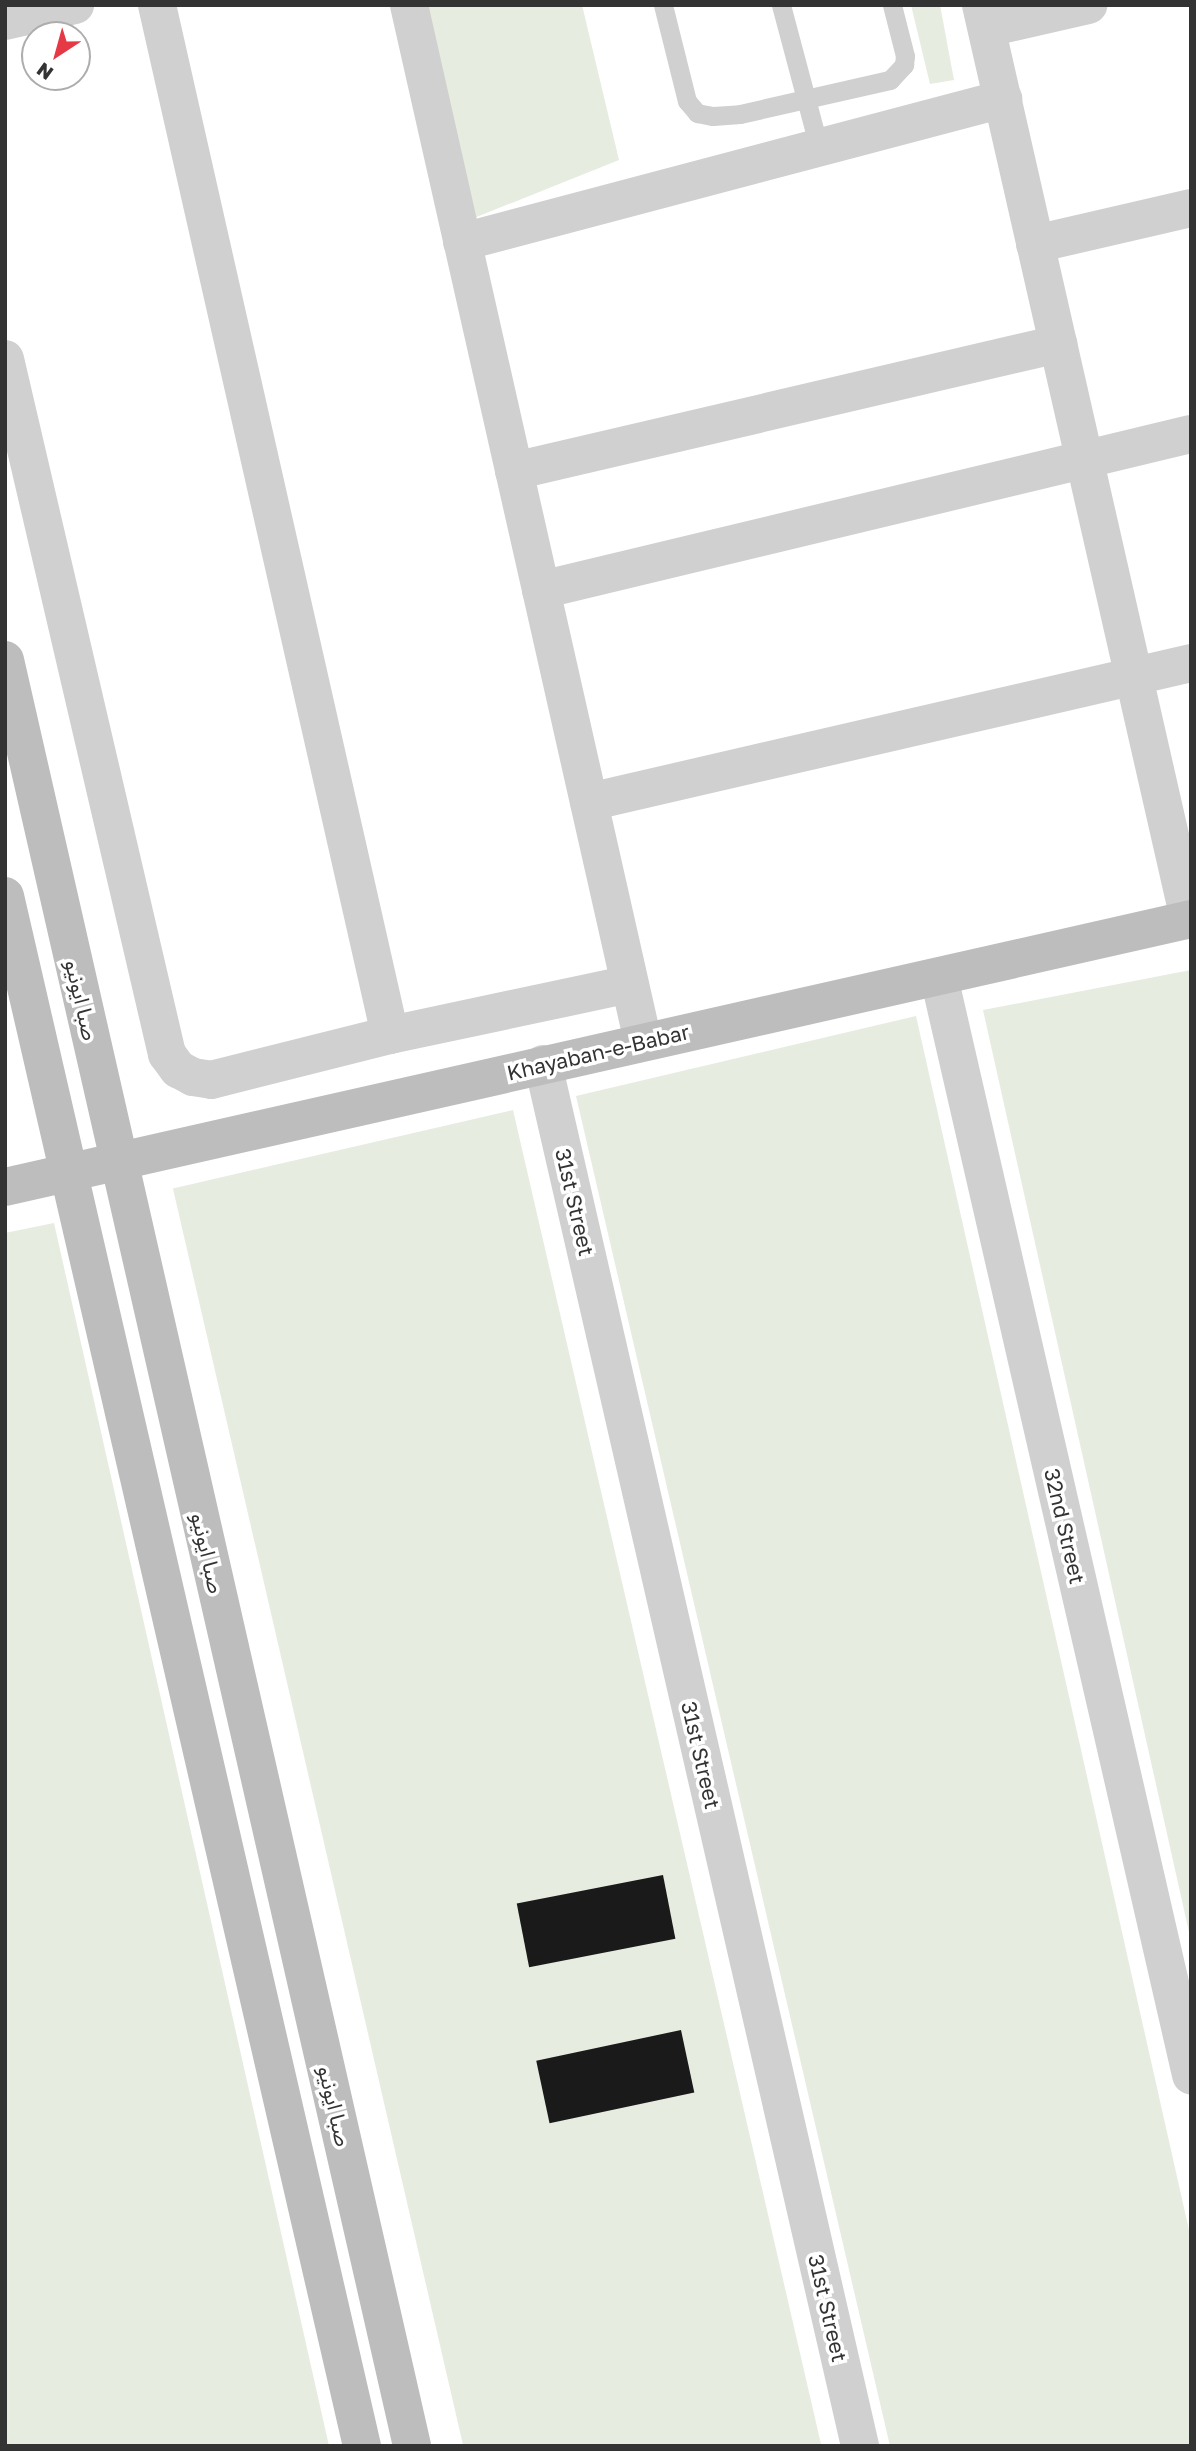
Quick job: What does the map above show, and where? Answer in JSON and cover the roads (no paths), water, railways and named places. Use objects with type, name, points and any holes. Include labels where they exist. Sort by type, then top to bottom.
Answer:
[{"type":"main road","name":"صبا ایونیو","points":[[5,660],[412,2446]]},
{"type":"main road","points":[[5,896],[362,2446]]},
{"type":"main road","name":"Khayaban-e-Babar","points":[[5,1187],[1190,919]]},
{"type":"street","points":[[5,21],[75,5]]},
{"type":"street","points":[[157,5],[390,1035]]},
{"type":"street","points":[[409,5],[643,1042]]},
{"type":"street","points":[[1088,5],[984,17],[1190,919]]},
{"type":"street","points":[[462,242],[1003,99]]},
{"type":"street","points":[[1035,244],[1191,208]]},
{"type":"street","points":[[514,471],[1058,344]]},
{"type":"street","points":[[5,359],[167,1054],[186,1073],[212,1080],[390,1035],[629,984]]},
{"type":"street","points":[[541,590],[1191,434]]},
{"type":"street","points":[[589,802],[1191,663]]},
{"type":"street","name":"32nd Street","points":[[939,977],[1191,2075]]},
{"type":"street","name":"31st Street","points":[[543,1064],[860,2446]]},
{"type":"lane","points":[[663,5],[687,101],[697,113],[713,116],[740,114],[890,80],[898,74],[905,56],[892,5]]},
{"type":"lane","points":[[781,5],[819,148]]}]
